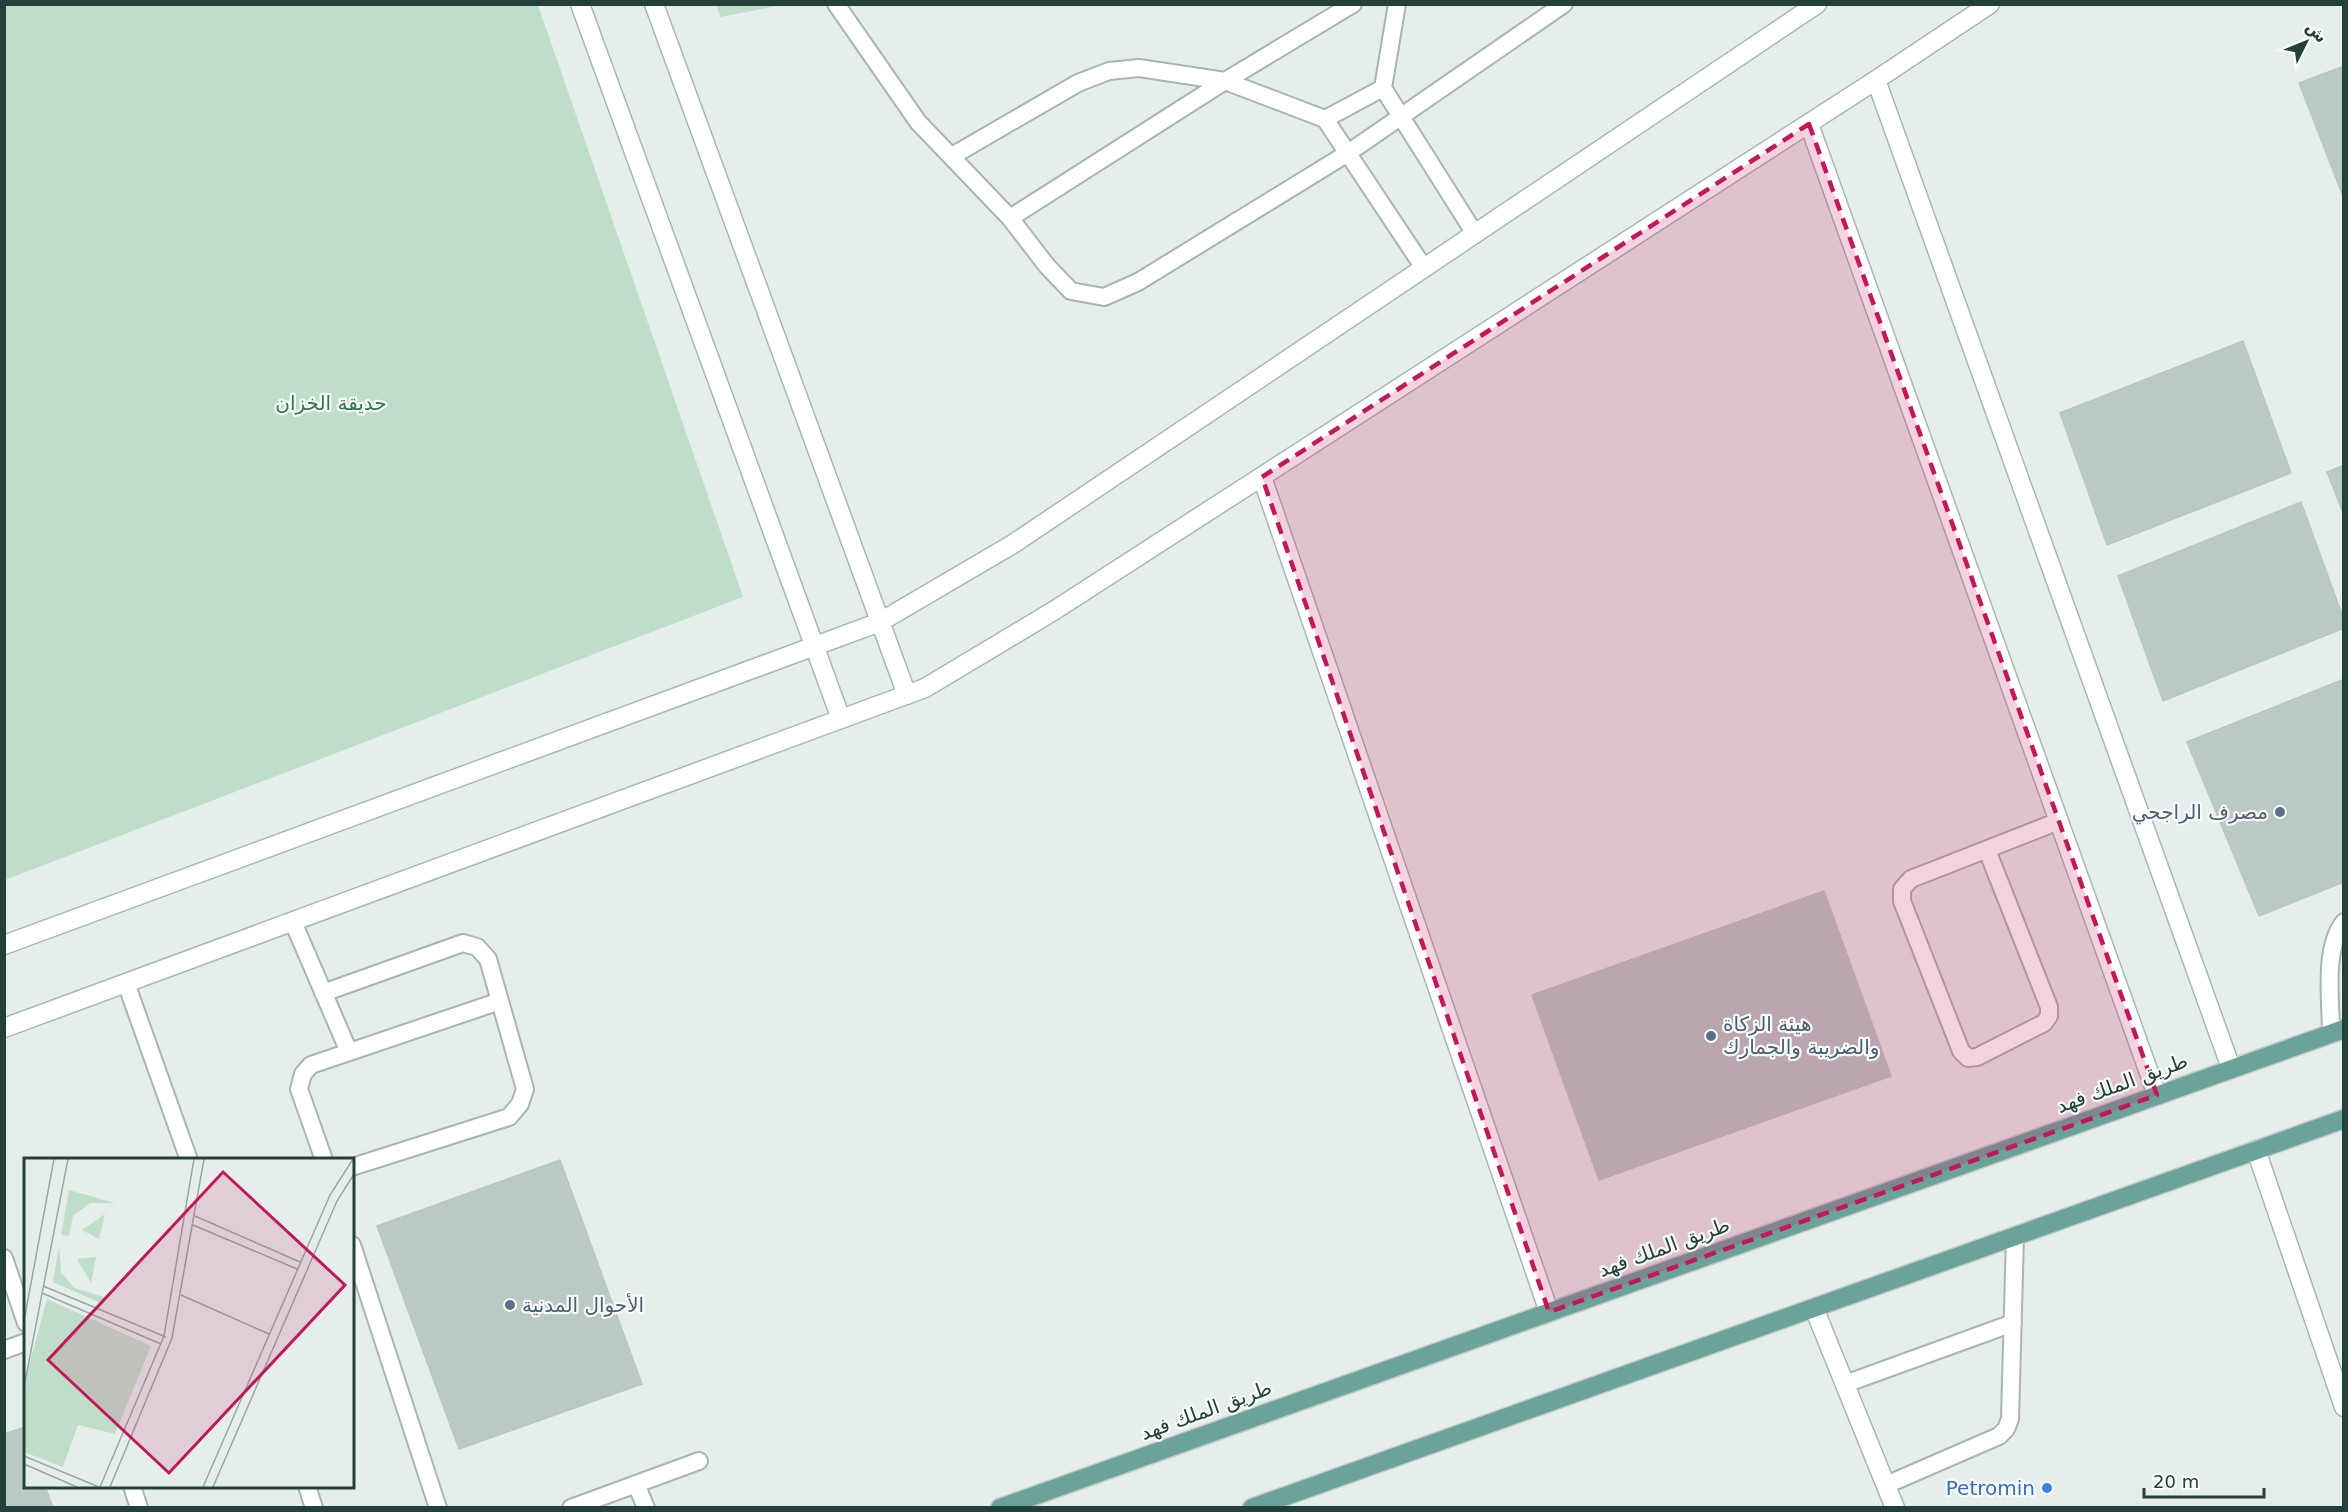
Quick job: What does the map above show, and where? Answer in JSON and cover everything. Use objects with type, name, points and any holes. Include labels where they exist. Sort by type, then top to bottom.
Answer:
[{"type":"main road","name":"طريق الملك فهد","points":[[1000,1508],[2337,1031]]},
{"type":"main road","points":[[1252,1508],[2343,1119]]},
{"type":"street","points":[[580,4],[841,719]]},
{"type":"street","points":[[654,4],[907,695]]},
{"type":"street","points":[[4,945],[880,622],[1013,544],[1475,234],[1796,10],[1817,4]]},
{"type":"street","points":[[4,1028],[925,688],[1055,610],[1809,124],[1990,4]]},
{"type":"street","points":[[1876,80],[2231,1068]]},
{"type":"street","points":[[1809,124],[2157,1095]]},
{"type":"street","points":[[1262,477],[1549,1312]]},
{"type":"street","points":[[2256,1150],[2343,1407]]},
{"type":"street","points":[[1814,1308],[1895,1508]]},
{"type":"lane","points":[[836,4],[918,122],[1010,218],[1047,266],[1071,291],[1104,297],[1138,282],[1348,153],[1564,4]]},
{"type":"lane","points":[[1010,218],[1226,81],[1353,4]]},
{"type":"lane","points":[[1397,4],[1383,88],[1475,234]]},
{"type":"lane","points":[[952,156],[1078,84],[1109,72],[1139,68],[1226,81],[1325,119],[1424,268]]},
{"type":"lane","points":[[1325,119],[1383,88]]},
{"type":"lane","points":[[1987,850],[2049,1007],[2049,1016],[2044,1023],[1977,1057],[1968,1058],[1960,1051],[1902,900],[1902,889],[1911,879],[2059,821]]},
{"type":"lane","points":[[293,922],[349,1052]]},
{"type":"lane","points":[[2337,1031],[2331,952],[2336,932],[2343,922]]},
{"type":"lane","points":[[323,993],[463,943],[477,947],[488,959],[525,1089],[520,1104],[509,1117],[354,1166]]},
{"type":"lane","points":[[126,983],[188,1158]]},
{"type":"lane","points":[[323,1158],[299,1089],[303,1074],[311,1065],[500,1001]]},
{"type":"lane","points":[[1886,1485],[1999,1436],[2006,1429],[2010,1419],[2015,1236]]},
{"type":"lane","points":[[354,1251],[438,1508]]},
{"type":"lane","points":[[4,1258],[24,1317]]},
{"type":"lane","points":[[1845,1384],[2013,1323]]},
{"type":"lane","points":[[4,1350],[24,1343]]},
{"type":"lane","points":[[571,1508],[699,1461]]},
{"type":"lane","points":[[636,1484],[646,1508]]},
{"type":"lane","points":[[133,1488],[139,1508]]},
{"type":"lane","points":[[307,1488],[314,1508]]},
{"type":"highlighted area","points":[[1809,124],[2157,1095],[1549,1312],[1262,477]]},
{"type":"green space","name":"حديقة الخزان","points":[[5,4],[538,5],[743,597],[5,880]]},
{"type":"green space","points":[[716,4],[783,4],[783,5],[720,17]]},
{"type":"building","points":[[2344,66],[2344,199],[2299,83]]},
{"type":"building","points":[[2243,341],[2291,473],[2107,545],[2060,413]]},
{"type":"building","points":[[2344,465],[2344,515],[2327,472]]},
{"type":"building","points":[[2301,502],[2344,620],[2344,628],[2163,701],[2118,576]]},
{"type":"building","name":"مصرف الراجحي","points":[[2344,679],[2344,882],[2259,916],[2187,742]]},
{"type":"building","name":"هيئة الزكاة والضريبة والجمارك","points":[[1824,891],[1891,1076],[1599,1180],[1532,995]]},
{"type":"building","name":"الأحوال المدنية","points":[[560,1160],[642,1384],[459,1449],[377,1226]]},
{"type":"building","points":[[22,1428],[24,1432],[24,1488],[46,1488],[53,1508],[4,1508],[4,1434]]},
{"type":"place","name":"مصرف الراجحي","points":[[2280,812]]},
{"type":"place","name":"هيئة الزكاة والضريبة والجمارك","points":[[1711,1036]]},
{"type":"place","name":"الأحوال المدنية","points":[[510,1305]]},
{"type":"place","name":"Petromin","points":[[2047,1488]]}]
